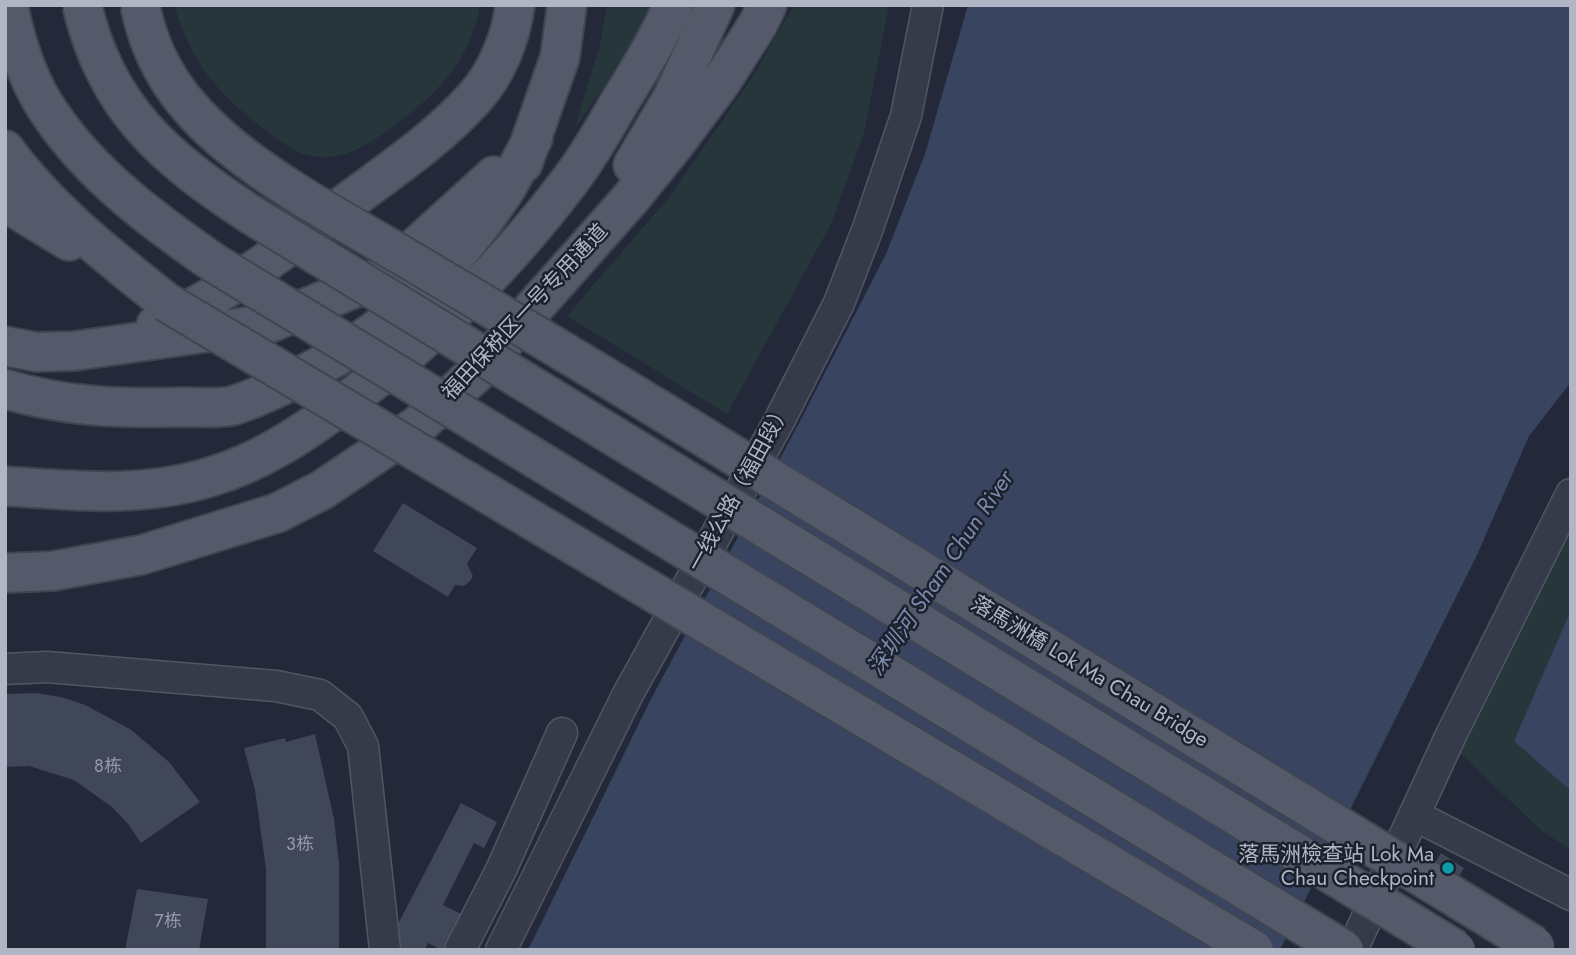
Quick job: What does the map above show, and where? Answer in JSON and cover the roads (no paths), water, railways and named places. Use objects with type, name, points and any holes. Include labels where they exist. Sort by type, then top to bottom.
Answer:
[{"type":"main road","points":[[8,5],[14,34],[30,79],[51,115],[85,156],[123,194],[169,232],[214,263],[1344,950]]},
{"type":"main road","points":[[82,5],[88,33],[116,93],[138,123],[203,183],[1456,950]]},
{"type":"main road","name":"落馬洲橋 Lok Ma Chau Bridge","points":[[140,5],[150,45],[170,83],[195,114],[263,171],[1538,948]]},
{"type":"main road","points":[[74,351],[159,324],[205,301],[262,266],[413,154],[477,95],[500,57],[513,20],[515,5]]},
{"type":"main road","points":[[432,331],[470,276],[489,242],[533,138],[560,57],[567,5]]},
{"type":"main road","points":[[547,295],[630,171],[673,97],[715,5]]},
{"type":"main road","name":"福田保税区一号专用通道","points":[[5,573],[52,571],[141,555],[277,513],[323,490],[417,426],[475,374],[547,295],[677,141],[721,82],[767,5]]},
{"type":"main road","points":[[5,486],[85,492],[128,492],[172,487],[246,465],[318,423],[432,331],[506,257],[573,177],[668,17]]},
{"type":"main road","points":[[5,346],[36,352],[74,351],[267,324],[384,276],[533,138]]},
{"type":"main road","points":[[5,389],[40,400],[93,407],[148,408],[232,406],[288,383],[340,356],[374,333],[427,287],[467,242],[500,197],[533,138]]},
{"type":"main road","points":[[5,150],[59,212],[102,251],[166,302]]},
{"type":"main road","points":[[5,202],[166,302],[1254,950]]},
{"type":"street","name":"一线公路（福田段）","points":[[501,950],[628,694],[779,421],[839,303],[868,228],[905,116],[928,5]]},
{"type":"street","points":[[1352,950],[1451,735],[1571,494]]},
{"type":"street","points":[[5,669],[47,667],[276,686],[320,695],[348,717],[363,746],[385,950]]},
{"type":"street","points":[[460,950],[501,870],[562,733]]},
{"type":"street","points":[[1414,815],[1571,895]]},
{"type":"street","points":[[501,870],[534,884]]},
{"type":"water","name":"深圳河 Sham Chun River","points":[[968,5],[1571,5],[1571,382],[1529,436],[1477,555],[1280,950],[528,950],[651,699],[886,254],[925,154]]},
{"type":"water","points":[[1571,610],[1571,791],[1514,741]]},
{"type":"place","name":"落馬洲檢查站 Lok Ma Chau Checkpoint","points":[[1448,868]]}]
